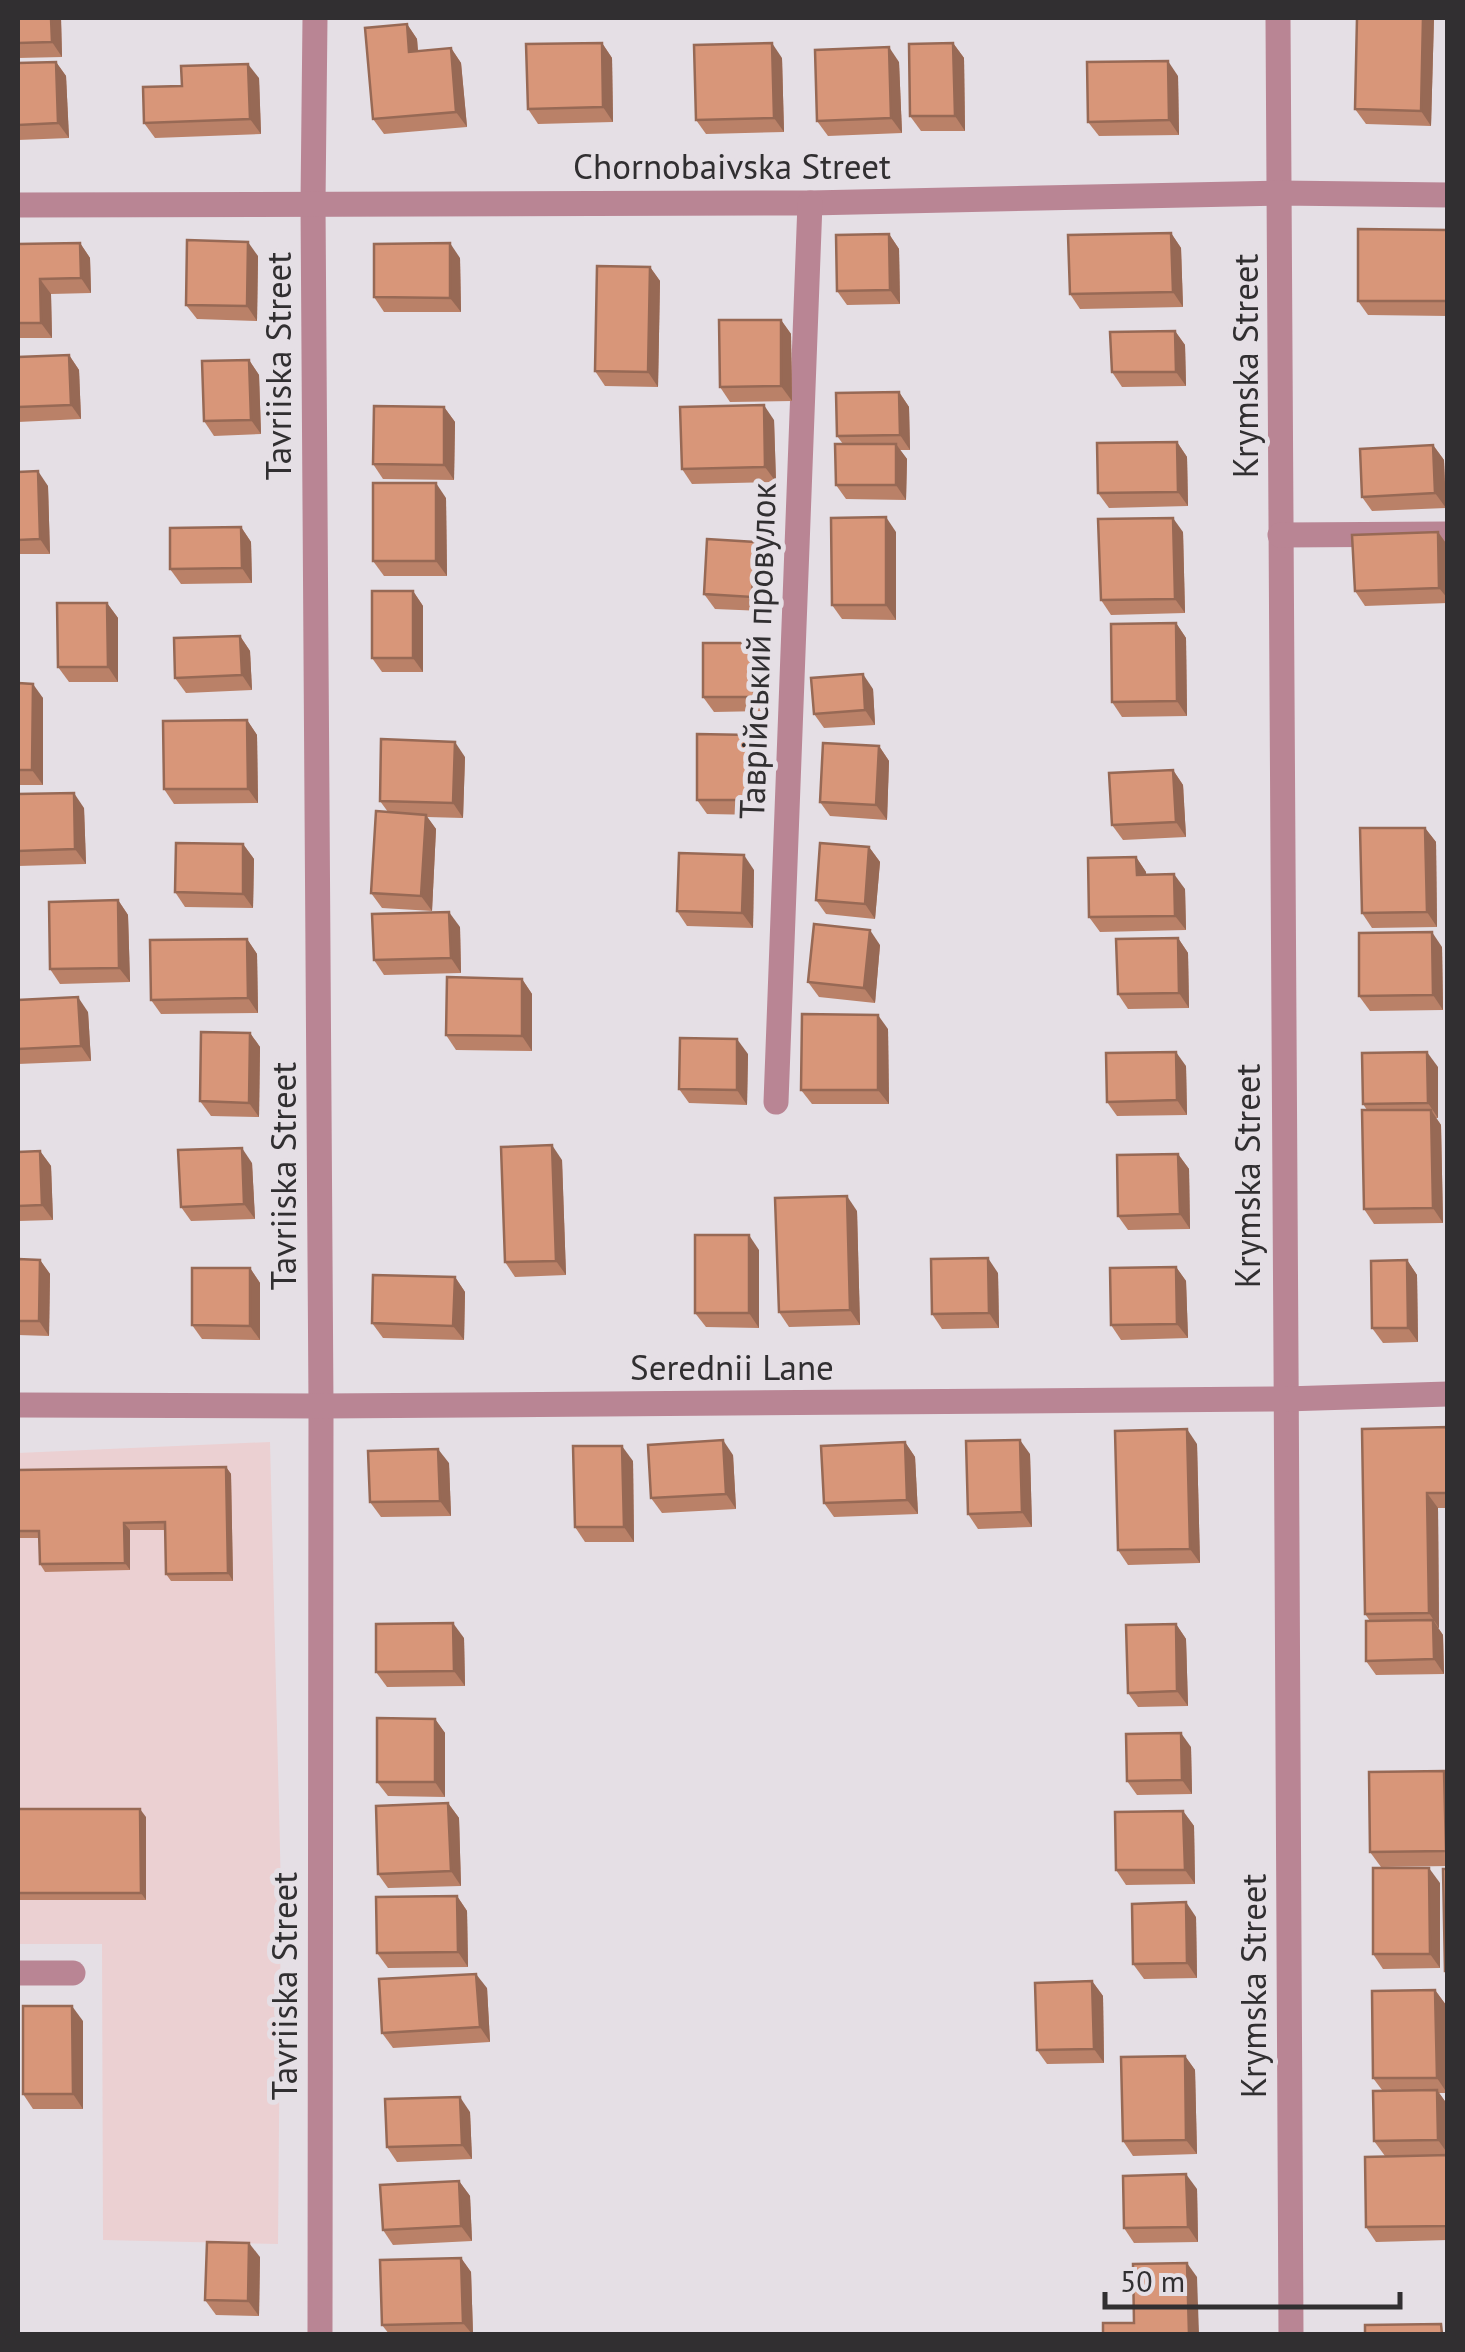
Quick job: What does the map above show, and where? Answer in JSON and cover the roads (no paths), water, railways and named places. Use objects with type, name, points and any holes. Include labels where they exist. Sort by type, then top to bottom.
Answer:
[{"type":"street","name":"Tavriiska Street","points":[[316,18],[313,203],[321,1406],[320,2334]]},
{"type":"street","name":"Krymska Street","points":[[1278,18],[1292,2334]]},
{"type":"street","name":"Chornobaivska Street","points":[[18,205],[810,203],[1279,193],[1448,195]]},
{"type":"street","name":"Таврійський провулок","points":[[776,1102],[810,203]]},
{"type":"street","points":[[1280,535],[1448,534]]},
{"type":"street","name":"Serednii Lane","points":[[18,1405],[1284,1399],[1448,1394]]},
{"type":"street","points":[[18,1973],[73,1973]]}]
